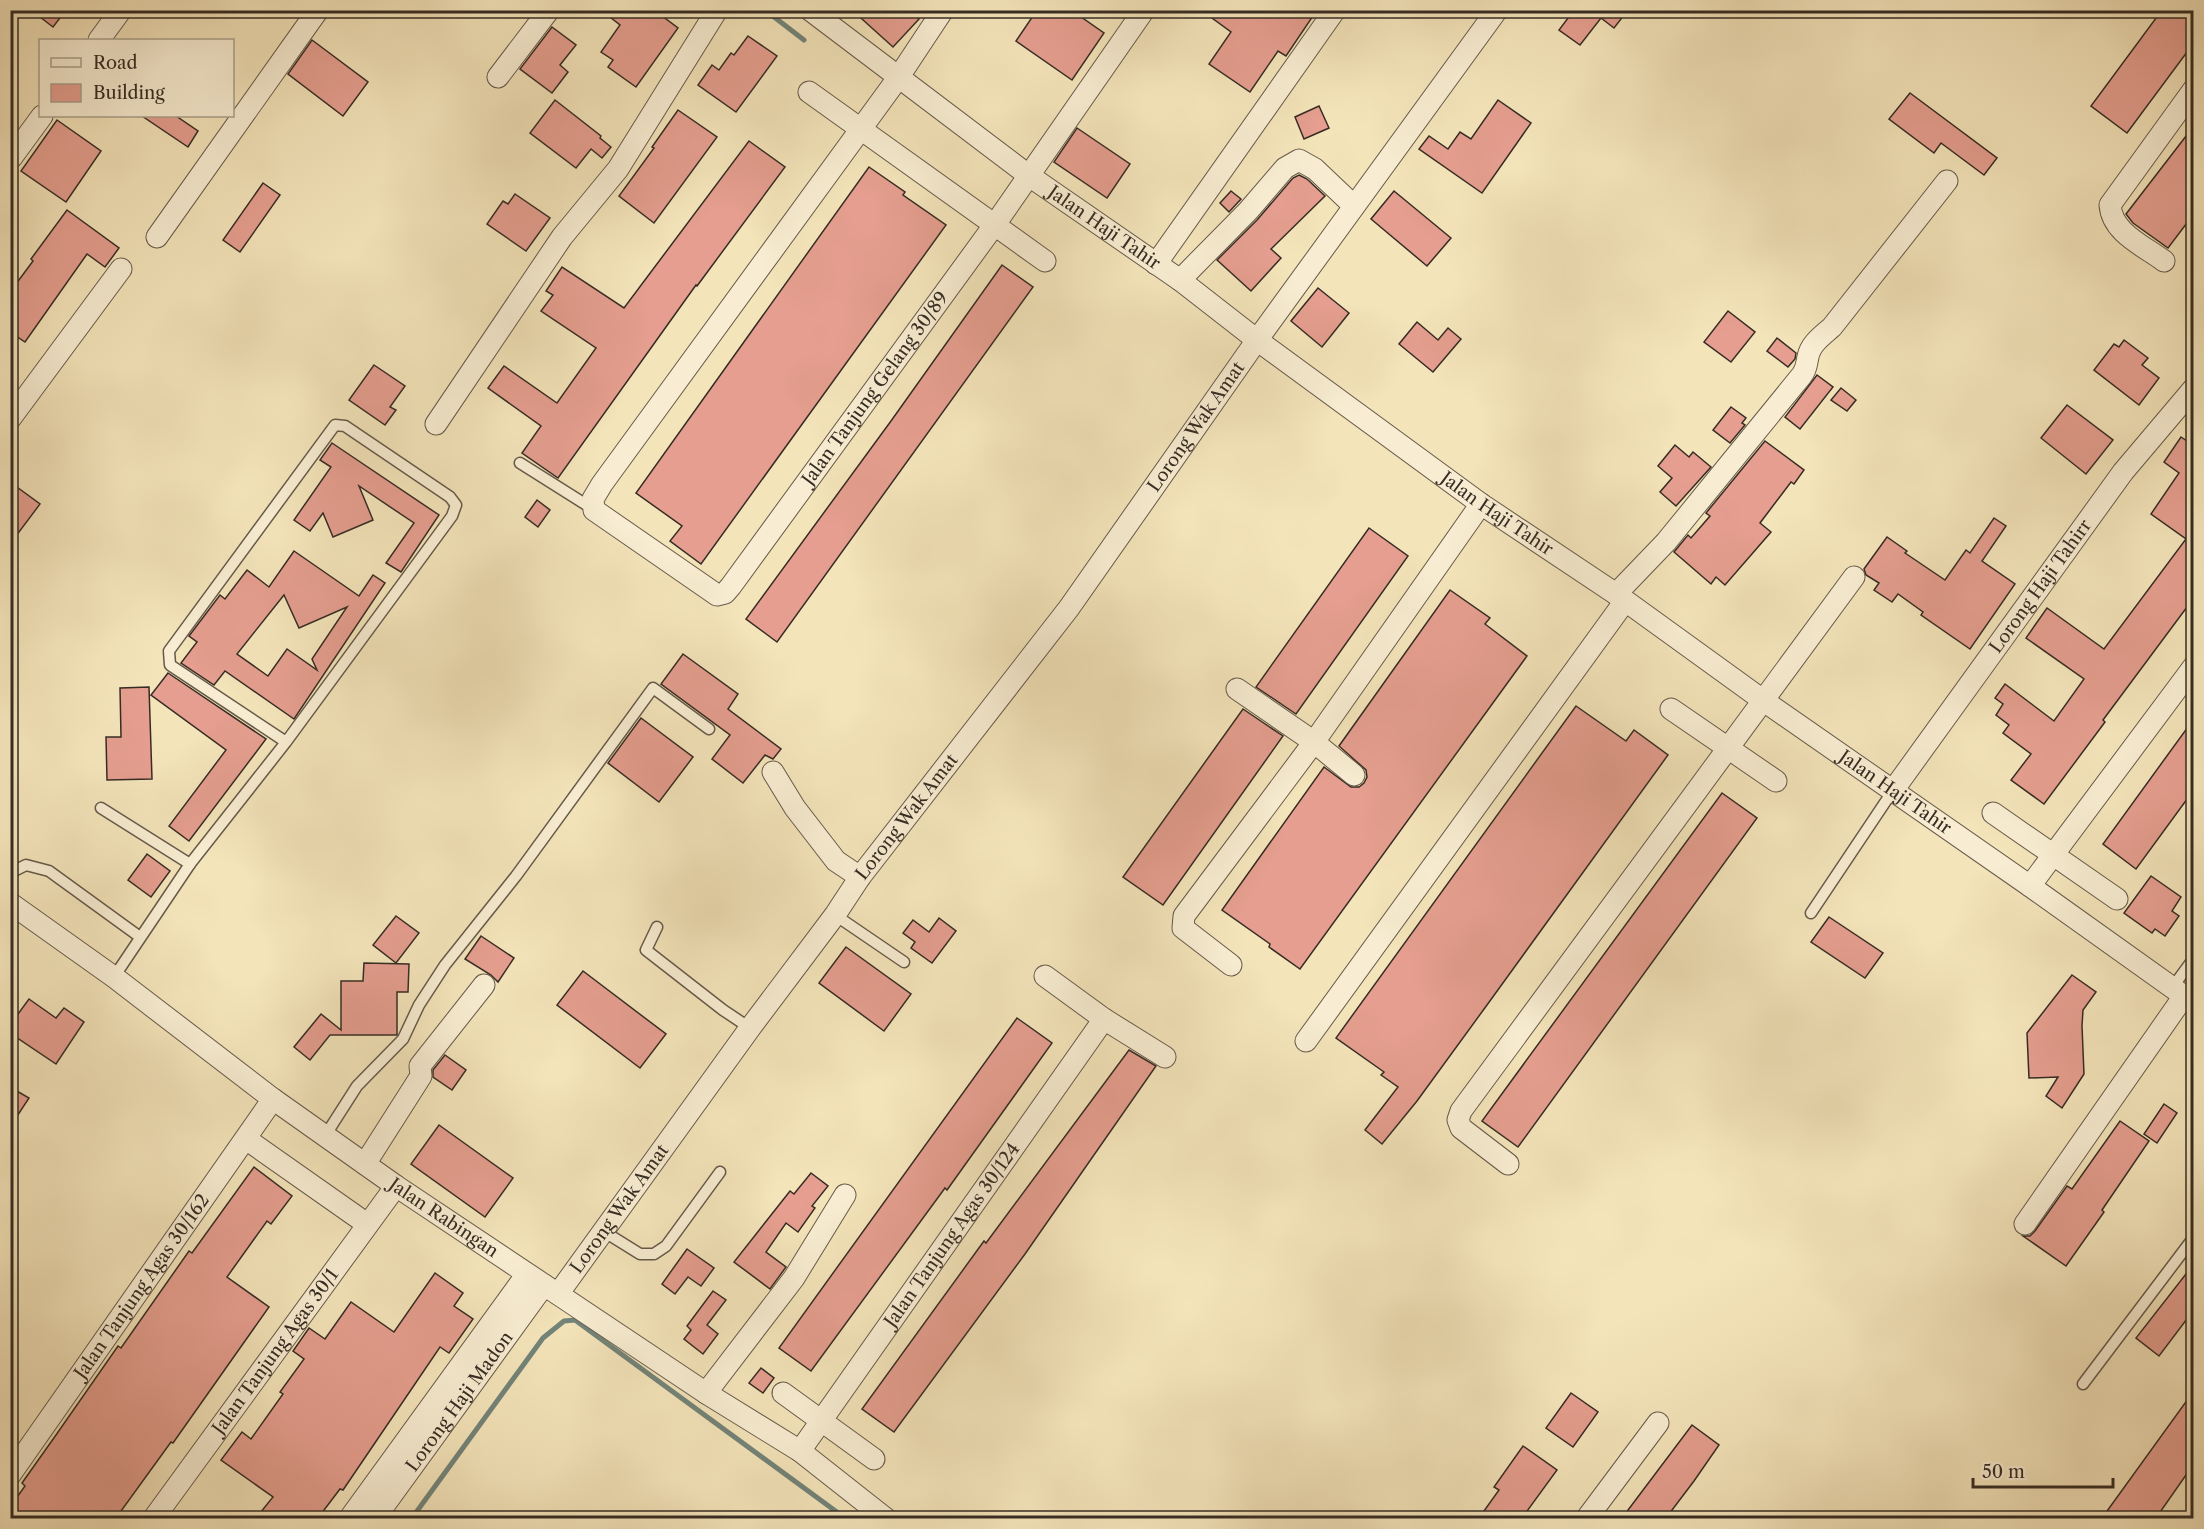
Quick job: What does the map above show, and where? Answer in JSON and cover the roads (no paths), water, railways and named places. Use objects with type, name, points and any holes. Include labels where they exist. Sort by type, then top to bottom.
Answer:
[{"type":"street","points":[[100,39],[121,10]]},
{"type":"street","points":[[157,237],[318,10]]},
{"type":"street","points":[[498,77],[549,10]]},
{"type":"street","points":[[436,424],[562,237],[618,169],[717,10]]},
{"type":"street","name":"Jalan Haji Tahir","points":[[810,10],[1028,175],[1180,280],[1257,340],[1481,504],[1620,597],[1764,701],[1894,789],[2183,996]]},
{"type":"street","points":[[594,510],[593,499],[602,484],[898,78],[943,10]]},
{"type":"street","name":"Jalan Tanjung Gelang 30/89","points":[[594,510],[717,595],[725,592],[994,225],[1144,10]]},
{"type":"street","points":[[1156,264],[1335,10]]},
{"type":"street","name":"Lorong Wak Amat","points":[[543,1285],[603,1231],[835,915],[860,877],[1070,608],[1257,340],[1497,10]]},
{"type":"street","points":[[2164,261],[2119,229],[2110,213],[2109,206],[2193,89]]},
{"type":"street","points":[[809,92],[1045,261]]},
{"type":"street","points":[[12,157],[41,117]]},
{"type":"street","points":[[1180,280],[1248,211],[1285,168],[1299,160],[1315,169],[1354,207]]},
{"type":"street","points":[[1306,1041],[1620,597],[1802,375],[1808,366],[1808,357],[1814,343],[1832,327],[1947,182]]},
{"type":"street","points":[[10,419],[121,269]]},
{"type":"street","name":"Lorong Haji Tahirr","points":[[1894,789],[2123,472],[2193,388]]},
{"type":"street","points":[[1231,965],[1182,928],[1184,916],[1314,742],[1481,504]]},
{"type":"street","points":[[1508,1164],[1461,1128],[1458,1120],[1461,1111],[1854,577]]},
{"type":"street","points":[[2030,886],[2193,666]]},
{"type":"street","points":[[1237,689],[1314,742],[1354,775]]},
{"type":"street","points":[[1671,709],[1776,781]]},
{"type":"street","points":[[773,772],[795,808],[836,861],[860,877]]},
{"type":"street","points":[[1993,813],[2117,899]]},
{"type":"street","name":"Jalan Rabingan","points":[[10,903],[324,1136],[706,1393],[800,1451],[885,1518]]},
{"type":"street","points":[[1045,976],[1104,1019],[1165,1057]]},
{"type":"street","points":[[365,1164],[420,1076],[420,1066],[484,985]]},
{"type":"street","points":[[2025,1224],[2183,996]]},
{"type":"street","name":"Jalan Tanjung Agas 30/124","points":[[800,1451],[1104,1019]]},
{"type":"street","name":"Jalan Tanjung Agas 30/162","points":[[10,1475],[273,1099]]},
{"type":"street","points":[[246,1139],[367,1224]]},
{"type":"street","name":"Jalan Tanjung Agas 30/1","points":[[154,1518],[396,1186]]},
{"type":"street","points":[[706,1393],[794,1278],[845,1195]]},
{"type":"street","points":[[350,1518],[543,1285]]},
{"type":"street","name":"Lorong Haji Madon","points":[[375,1518],[543,1285]]},
{"type":"street","points":[[783,1393],[873,1460]]},
{"type":"street","points":[[1587,1518],[1658,1423]]},
{"type":"lane","points":[[114,978],[190,864],[286,742],[452,516],[456,505],[450,497],[345,426],[335,425],[168,651],[170,665],[286,742]]},
{"type":"lane","points":[[520,463],[594,510]]},
{"type":"lane","points":[[324,1136],[357,1086],[403,1039],[419,1005],[445,965],[516,876],[654,688],[709,729]]},
{"type":"lane","points":[[1811,913],[1894,789]]},
{"type":"lane","points":[[101,808],[190,864]]},
{"type":"lane","points":[[10,876],[14,871],[26,865],[49,872],[140,937]]},
{"type":"lane","points":[[835,915],[904,962]]},
{"type":"lane","points":[[657,927],[646,950],[723,1010],[750,1028]]},
{"type":"lane","points":[[2183,996],[2193,958]]},
{"type":"lane","points":[[603,1231],[640,1254],[654,1254],[666,1246],[720,1172]]},
{"type":"lane","points":[[2083,1384],[2193,1237]]},
{"type":"waterway","points":[[765,10],[804,40]]},
{"type":"waterway","points":[[412,1518],[543,1338],[564,1321],[575,1320],[845,1518]]}]
